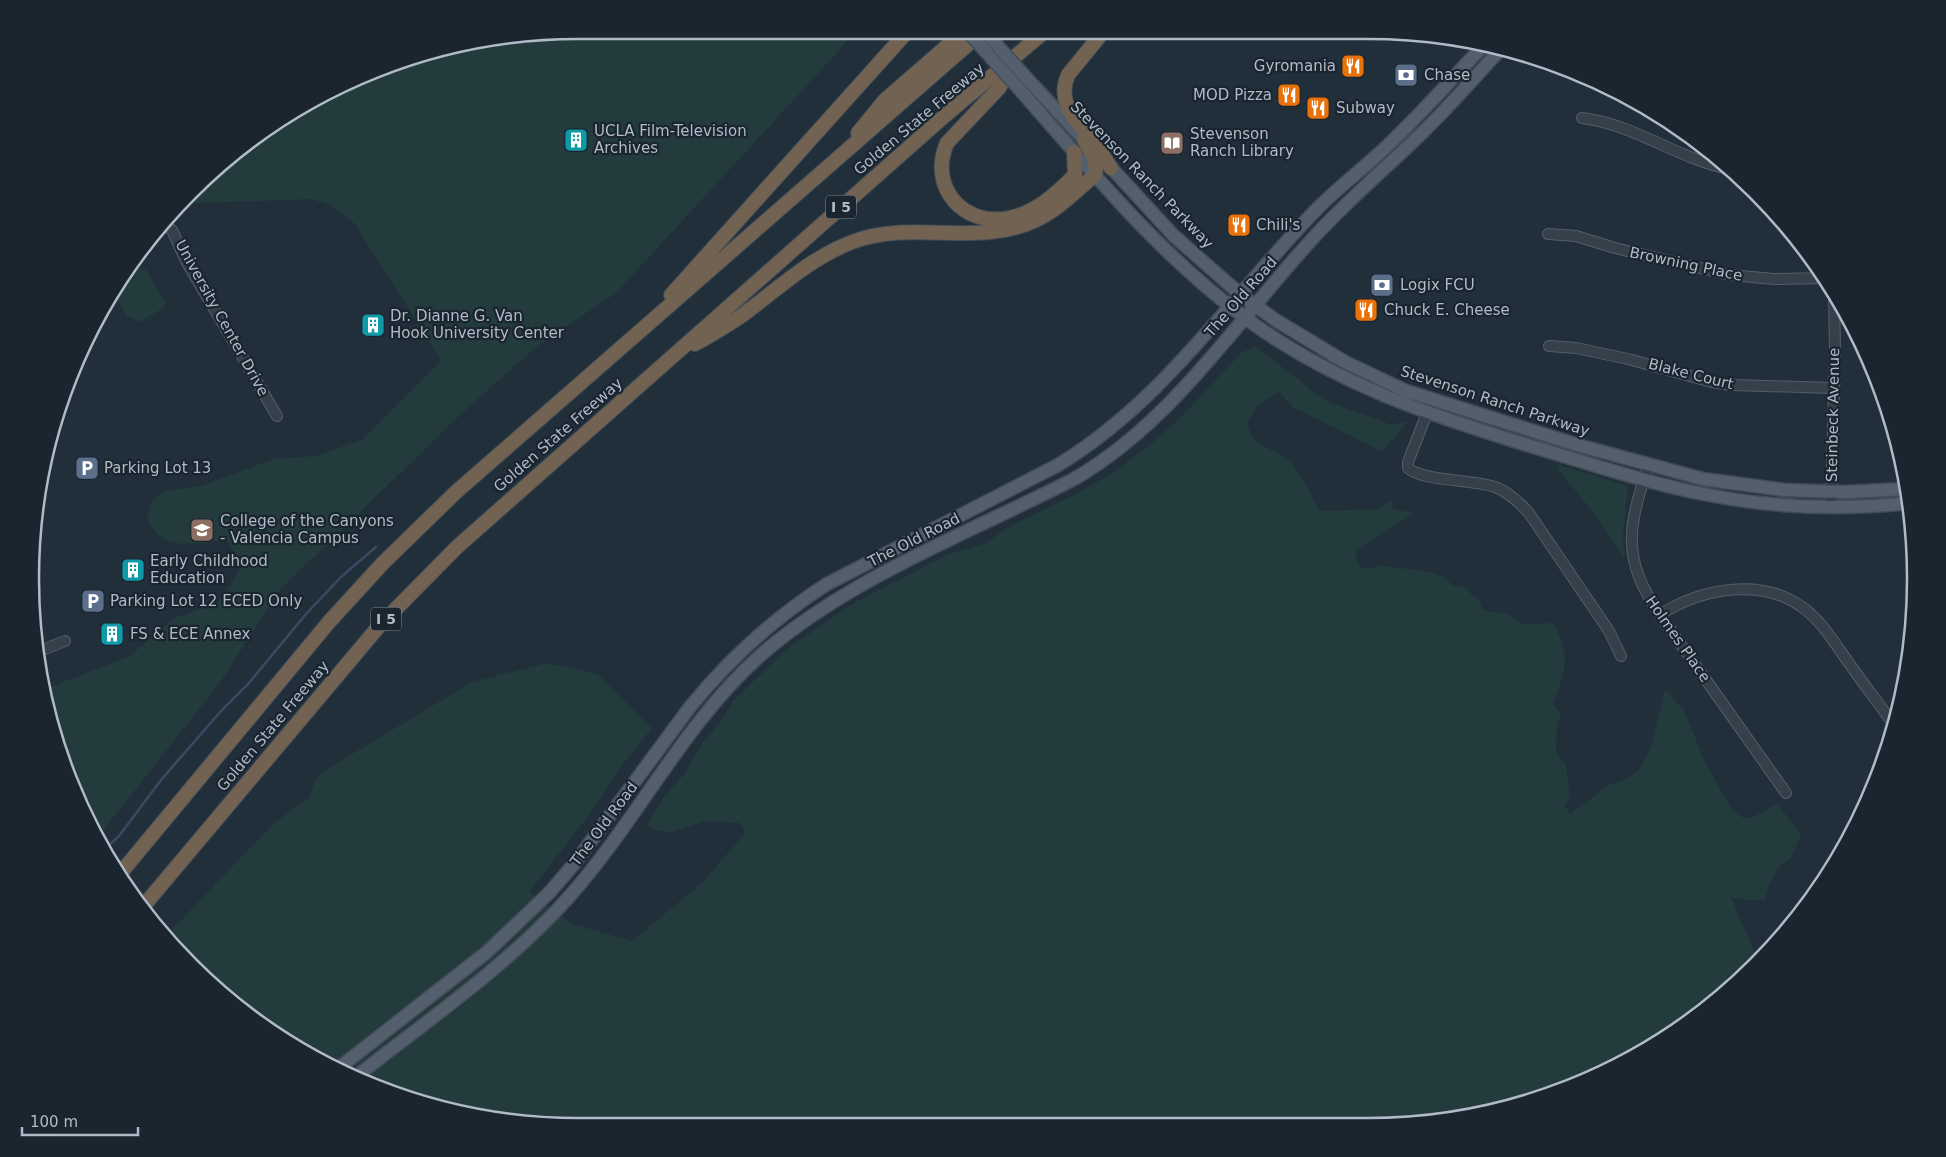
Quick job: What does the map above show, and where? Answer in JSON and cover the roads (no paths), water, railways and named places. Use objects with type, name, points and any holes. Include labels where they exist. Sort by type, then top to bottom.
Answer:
[{"type":"highway","points":[[638,333],[901,39]]},
{"type":"highway","points":[[828,168],[885,100],[955,39]]},
{"type":"highway","name":"Golden State Freeway","points":[[125,869],[330,622],[383,563],[456,492],[975,39]]},
{"type":"highway","name":"Golden State Freeway","points":[[147,902],[337,674],[404,600],[514,494],[1036,39]]},
{"type":"highway","points":[[1097,39],[1068,75],[1065,82],[1064,96],[1068,111],[1112,168]]},
{"type":"highway","points":[[1019,54],[999,88],[948,143],[943,152],[941,173],[947,191],[957,205],[973,216],[998,219],[1023,214],[1041,205],[1075,175],[1074,152]]},
{"type":"highway","points":[[665,362],[739,318],[814,262],[840,247],[868,237],[898,232],[997,232],[1022,226],[1052,211],[1095,175],[1097,166],[1084,140]]},
{"type":"main road","name":"Stevenson Ranch Parkway","points":[[974,39],[1164,250],[1245,318],[1296,354],[1340,377],[1426,413],[1643,480],[1733,499],[1831,507],[1902,503]]},
{"type":"main road","name":"Stevenson Ranch Parkway","points":[[991,39],[1174,236],[1241,295],[1345,362],[1406,391],[1648,466],[1730,484],[1785,490],[1832,492],[1900,489]]},
{"type":"main road","name":"The Old Road","points":[[343,1064],[486,952],[537,906],[574,864],[690,707],[750,642],[827,584],[1032,479],[1081,451],[1123,420],[1161,384],[1314,212],[1384,149],[1479,50]]},
{"type":"main road","name":"The Old Road","points":[[362,1072],[523,944],[551,917],[587,876],[699,723],[762,654],[807,618],[860,585],[1097,465],[1152,422],[1342,208],[1424,131],[1496,54]]},
{"type":"street","points":[[1582,118],[1607,123],[1714,165]]},
{"type":"street","name":"University Center Drive","points":[[169,228],[172,230],[186,261],[277,416]]},
{"type":"street","name":"Browning Place","points":[[1548,234],[1576,236],[1615,248],[1730,275],[1774,279],[1815,278]]},
{"type":"street","name":"Steinbeck Avenue","points":[[1831,507],[1834,307]]},
{"type":"street","name":"Blake Court","points":[[1549,346],[1576,348],[1628,359],[1731,385],[1834,388]]},
{"type":"street","points":[[1426,413],[1408,462],[1408,468],[1421,475],[1495,487],[1520,503],[1529,513],[1609,630],[1621,656]]},
{"type":"street","name":"Holmes Place","points":[[1648,466],[1632,522],[1632,549],[1641,584],[1660,615],[1786,793]]},
{"type":"street","points":[[1660,615],[1691,598],[1723,591],[1758,591],[1792,600],[1820,622],[1889,718]]},
{"type":"street","points":[[43,650],[65,641]]},
{"type":"waterway","points":[[109,845],[119,836],[161,780],[221,711],[248,684],[306,614],[341,577],[376,547]]},
{"type":"place","name":"Gyromania","points":[[1353,66]]},
{"type":"place","name":"Chase","points":[[1406,75]]},
{"type":"place","name":"MOD Pizza","points":[[1289,95]]},
{"type":"place","name":"Subway","points":[[1318,108]]},
{"type":"place","name":"UCLA Film-Television Archives","points":[[576,140]]},
{"type":"place","name":"Stevenson Ranch Library","points":[[1172,143]]},
{"type":"place","name":"Chili's","points":[[1239,225]]},
{"type":"place","name":"Logix FCU","points":[[1382,285]]},
{"type":"place","name":"Chuck E. Cheese","points":[[1366,310]]},
{"type":"place","name":"Dr. Dianne G. Van Hook University Center","points":[[373,325]]},
{"type":"place","name":"Parking Lot 13","points":[[87,468]]},
{"type":"place","name":"College of the Canyons - Valencia Campus","points":[[202,530]]},
{"type":"place","name":"Early Childhood Education","points":[[133,570]]},
{"type":"place","name":"Parking Lot 12 ECED Only","points":[[93,601]]},
{"type":"place","name":"FS & ECE Annex","points":[[112,634]]}]
